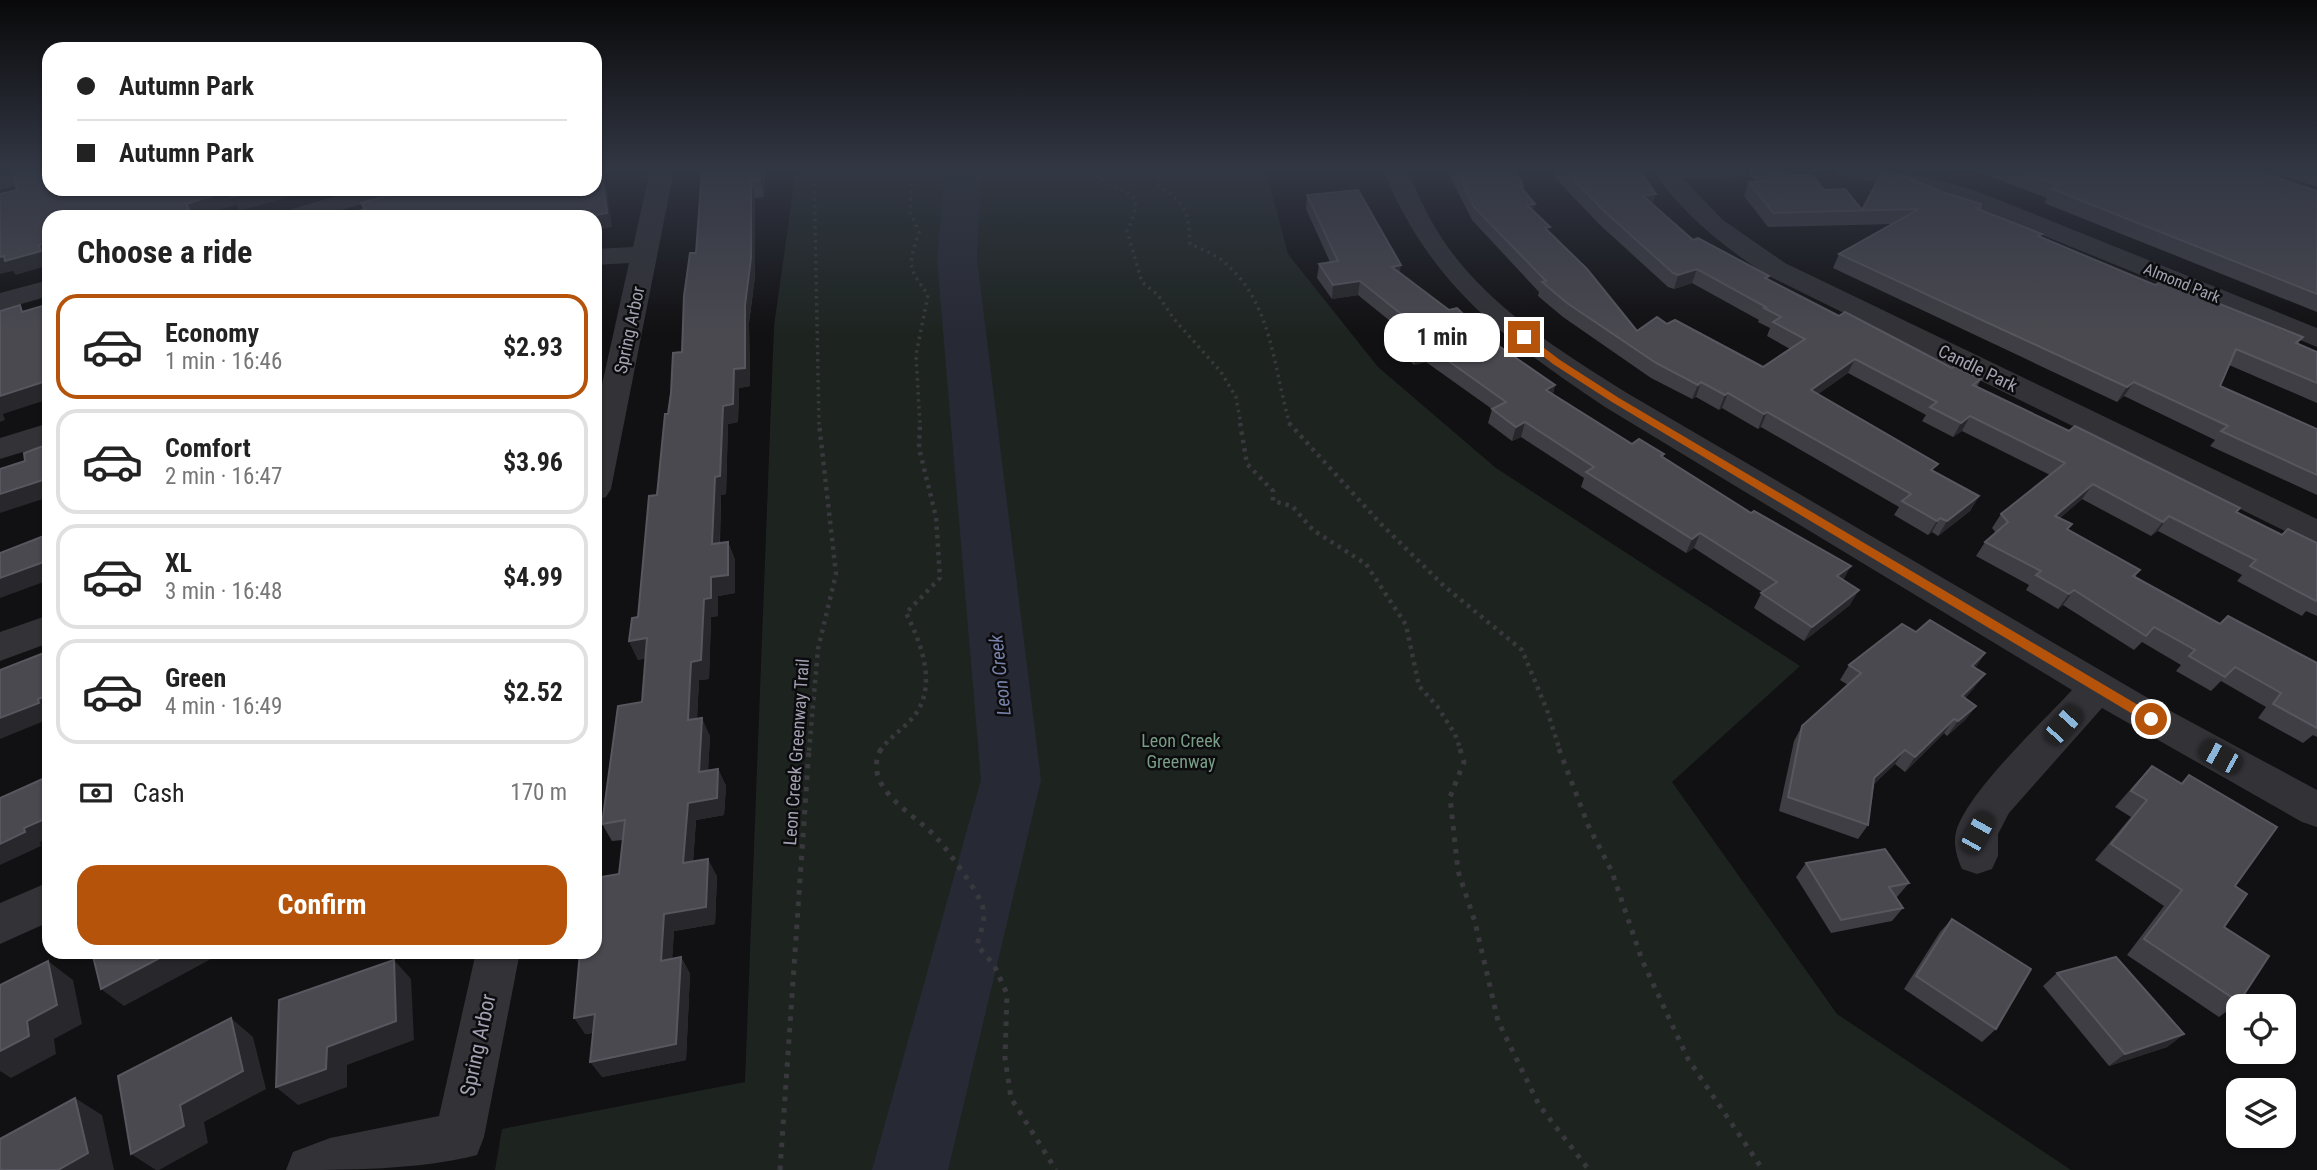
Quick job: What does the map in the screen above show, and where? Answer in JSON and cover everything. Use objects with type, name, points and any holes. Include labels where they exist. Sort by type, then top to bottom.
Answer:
[{"type":"street","name":"Spring Arbor","points":[[602,430],[652,225]]},
{"type":"street","points":[[1419,225],[1437,252],[1468,287],[1507,324],[1557,362],[2098,687],[2317,810]]},
{"type":"street","name":"Candle Park","points":[[1711,225],[1730,240],[1776,269],[2317,533]]},
{"type":"street","name":"Almond Park","points":[[2038,225],[2317,338]]},
{"type":"street","points":[[602,257],[646,254]]},
{"type":"street","points":[[0,302],[42,290]]},
{"type":"street","points":[[0,449],[42,435]]},
{"type":"street","points":[[0,648],[42,631]]},
{"type":"street","points":[[1977,856],[1977,833],[1995,800],[2098,687]]},
{"type":"street","points":[[0,924],[42,904]]},
{"type":"street","name":"Spring Arbor","points":[[311,1170],[330,1163],[458,1138],[496,959]]},
{"type":"path","name":"Leon Creek Greenway Trail","points":[[780,1170],[813,692],[818,649],[836,574],[819,427],[815,225]]},
{"type":"path","points":[[916,225],[919,232],[910,261],[911,271],[929,295],[916,355],[921,408],[919,448],[936,517],[940,578],[906,613],[918,636],[926,684],[919,711],[893,734],[878,754],[877,773],[895,802],[947,847],[983,904],[982,927],[977,945],[994,965],[1007,994],[1005,1058],[1011,1098],[1056,1170]]},
{"type":"path","points":[[1131,225],[1127,231],[1142,282],[1158,295],[1174,319],[1221,372],[1236,397],[1247,464],[1273,491],[1273,500],[1292,506],[1314,530],[1366,564],[1406,625],[1419,686],[1437,706],[1455,734],[1464,762],[1450,796],[1458,871],[1475,922],[1498,1021],[1539,1105],[1589,1170]]},
{"type":"path","points":[[1189,225],[1190,244],[1223,261],[1247,288],[1264,316],[1290,425],[1380,523],[1444,586],[1522,650],[1547,709],[1568,778],[1612,872],[1642,960],[1688,1059],[1763,1170]]},
{"type":"green space","name":"Leon Creek Greenway","points":[[788,225],[1280,225],[1288,254],[1378,367],[1496,468],[1800,666],[1672,782],[1837,1014],[2071,1170],[495,1170],[502,1129],[745,1082],[774,326]]},
{"type":"building","points":[[0,225],[42,225],[42,244],[39,245],[41,251],[5,261],[4,256],[0,257]]},
{"type":"building","points":[[698,225],[751,225],[751,258],[745,305],[745,368],[734,369],[733,404],[723,406],[720,476],[715,477],[712,544],[728,542],[728,575],[711,577],[711,598],[704,599],[701,660],[691,662],[688,720],[702,718],[699,772],[718,769],[717,798],[688,803],[683,863],[708,859],[706,907],[664,914],[661,961],[681,957],[676,1044],[590,1062],[595,1014],[574,1018],[579,959],[602,959],[602,877],[619,874],[625,820],[602,824],[618,706],[642,702],[647,638],[629,641],[632,618],[638,617],[649,496],[657,495],[665,414],[668,414],[671,393],[673,353],[682,352],[684,296],[690,253],[696,253]]},
{"type":"building","points":[[1321,225],[1378,225],[1401,265],[1392,267],[1449,310],[1457,308],[1493,342],[1555,385],[1546,390],[1632,444],[1639,439],[1664,454],[1661,456],[1751,513],[1754,511],[1851,566],[1837,576],[1859,590],[1812,627],[1761,593],[1777,582],[1700,533],[1692,539],[1586,472],[1594,467],[1525,422],[1516,427],[1492,409],[1506,402],[1429,347],[1416,351],[1392,326],[1410,321],[1360,281],[1333,285],[1319,264],[1338,261]]},
{"type":"building","points":[[1491,225],[1547,225],[1550,227],[1545,228],[1587,269],[1637,331],[1657,317],[1667,324],[1675,320],[1763,367],[1805,339],[1773,322],[1781,317],[1764,308],[1766,307],[1697,269],[1678,275],[1673,273],[1619,225],[1676,225],[1693,240],[1698,238],[1769,276],[1765,278],[1839,316],[1845,312],[1952,368],[1955,366],[1981,379],[1973,385],[2069,431],[2075,426],[2240,508],[2236,512],[2282,535],[2288,529],[2317,543],[2316,601],[2250,566],[2256,560],[2169,516],[2163,522],[2093,484],[2055,516],[2072,524],[2067,529],[2140,570],[2133,576],[2220,624],[2228,616],[2317,663],[2317,728],[2273,704],[2281,693],[2235,667],[2225,677],[2189,656],[2195,650],[2154,627],[2146,636],[2074,590],[2069,594],[2036,575],[2041,571],[1985,542],[2008,522],[2001,514],[2065,463],[1970,416],[1961,423],[1930,407],[1937,402],[1855,359],[1811,390],[1938,464],[1931,470],[1979,496],[1947,521],[1940,518],[1937,521],[1902,501],[1911,494],[1767,412],[1764,414],[1728,393],[1725,395],[1701,382],[1698,385],[1656,363],[1567,303],[1542,282],[1546,281]]},
{"type":"building","points":[[1891,225],[2018,225],[2042,234],[2038,236],[2155,285],[2162,281],[2303,337],[2296,343],[2317,352],[2317,383],[2236,349],[2220,386],[2317,429],[2317,475],[2221,431],[2228,426],[2134,382],[2127,387],[1839,254]]},
{"type":"building","points":[[2142,225],[2317,225],[2317,294]]},
{"type":"building","points":[[20,305],[22,312],[42,306],[42,382],[0,396],[0,311]]},
{"type":"building","points":[[42,447],[42,480],[0,494],[0,469],[25,461],[24,453]]},
{"type":"building","points":[[42,537],[42,563],[0,578],[0,553]]},
{"type":"building","points":[[1930,620],[1985,653],[1972,666],[1985,674],[1962,696],[1976,706],[1958,721],[1954,719],[1915,757],[1905,750],[1874,778],[1868,825],[1788,797],[1802,726],[1861,673],[1849,665],[1902,624],[1916,632]]},
{"type":"building","points":[[42,654],[42,698],[38,699],[39,703],[0,718],[0,670]]},
{"type":"building","points":[[2152,766],[2182,784],[2189,775],[2277,827],[2235,886],[2247,894],[2224,927],[2269,956],[2244,994],[2227,994],[2144,939],[2182,890],[2111,844],[2147,800],[2131,791]]},
{"type":"building","points":[[42,779],[42,820],[0,844],[0,798]]},
{"type":"building","points":[[1885,849],[1909,883],[1889,887],[1903,908],[1841,920],[1806,863]]},
{"type":"building","points":[[1952,919],[2031,969],[1996,1029],[1916,976]]},
{"type":"building","points":[[2116,957],[2184,1034],[2125,1054],[2057,973]]},
{"type":"building","points":[[94,959],[158,959],[101,989]]},
{"type":"building","points":[[394,960],[396,1021],[327,1047],[326,1069],[276,1087],[279,1000]]},
{"type":"building","points":[[48,961],[57,1005],[27,1021],[29,1036],[0,1051],[0,985]]},
{"type":"building","points":[[231,1018],[243,1071],[180,1105],[184,1126],[131,1154],[118,1076]]},
{"type":"building","points":[[75,1098],[88,1153],[58,1170],[0,1170],[0,1139]]},
{"type":"waterway","name":"Leon Creek","points":[[910,1170],[1011,780],[957,259],[959,225]]},
{"type":"route","points":[[1524,337],[1616,400],[2151,719]]}]
